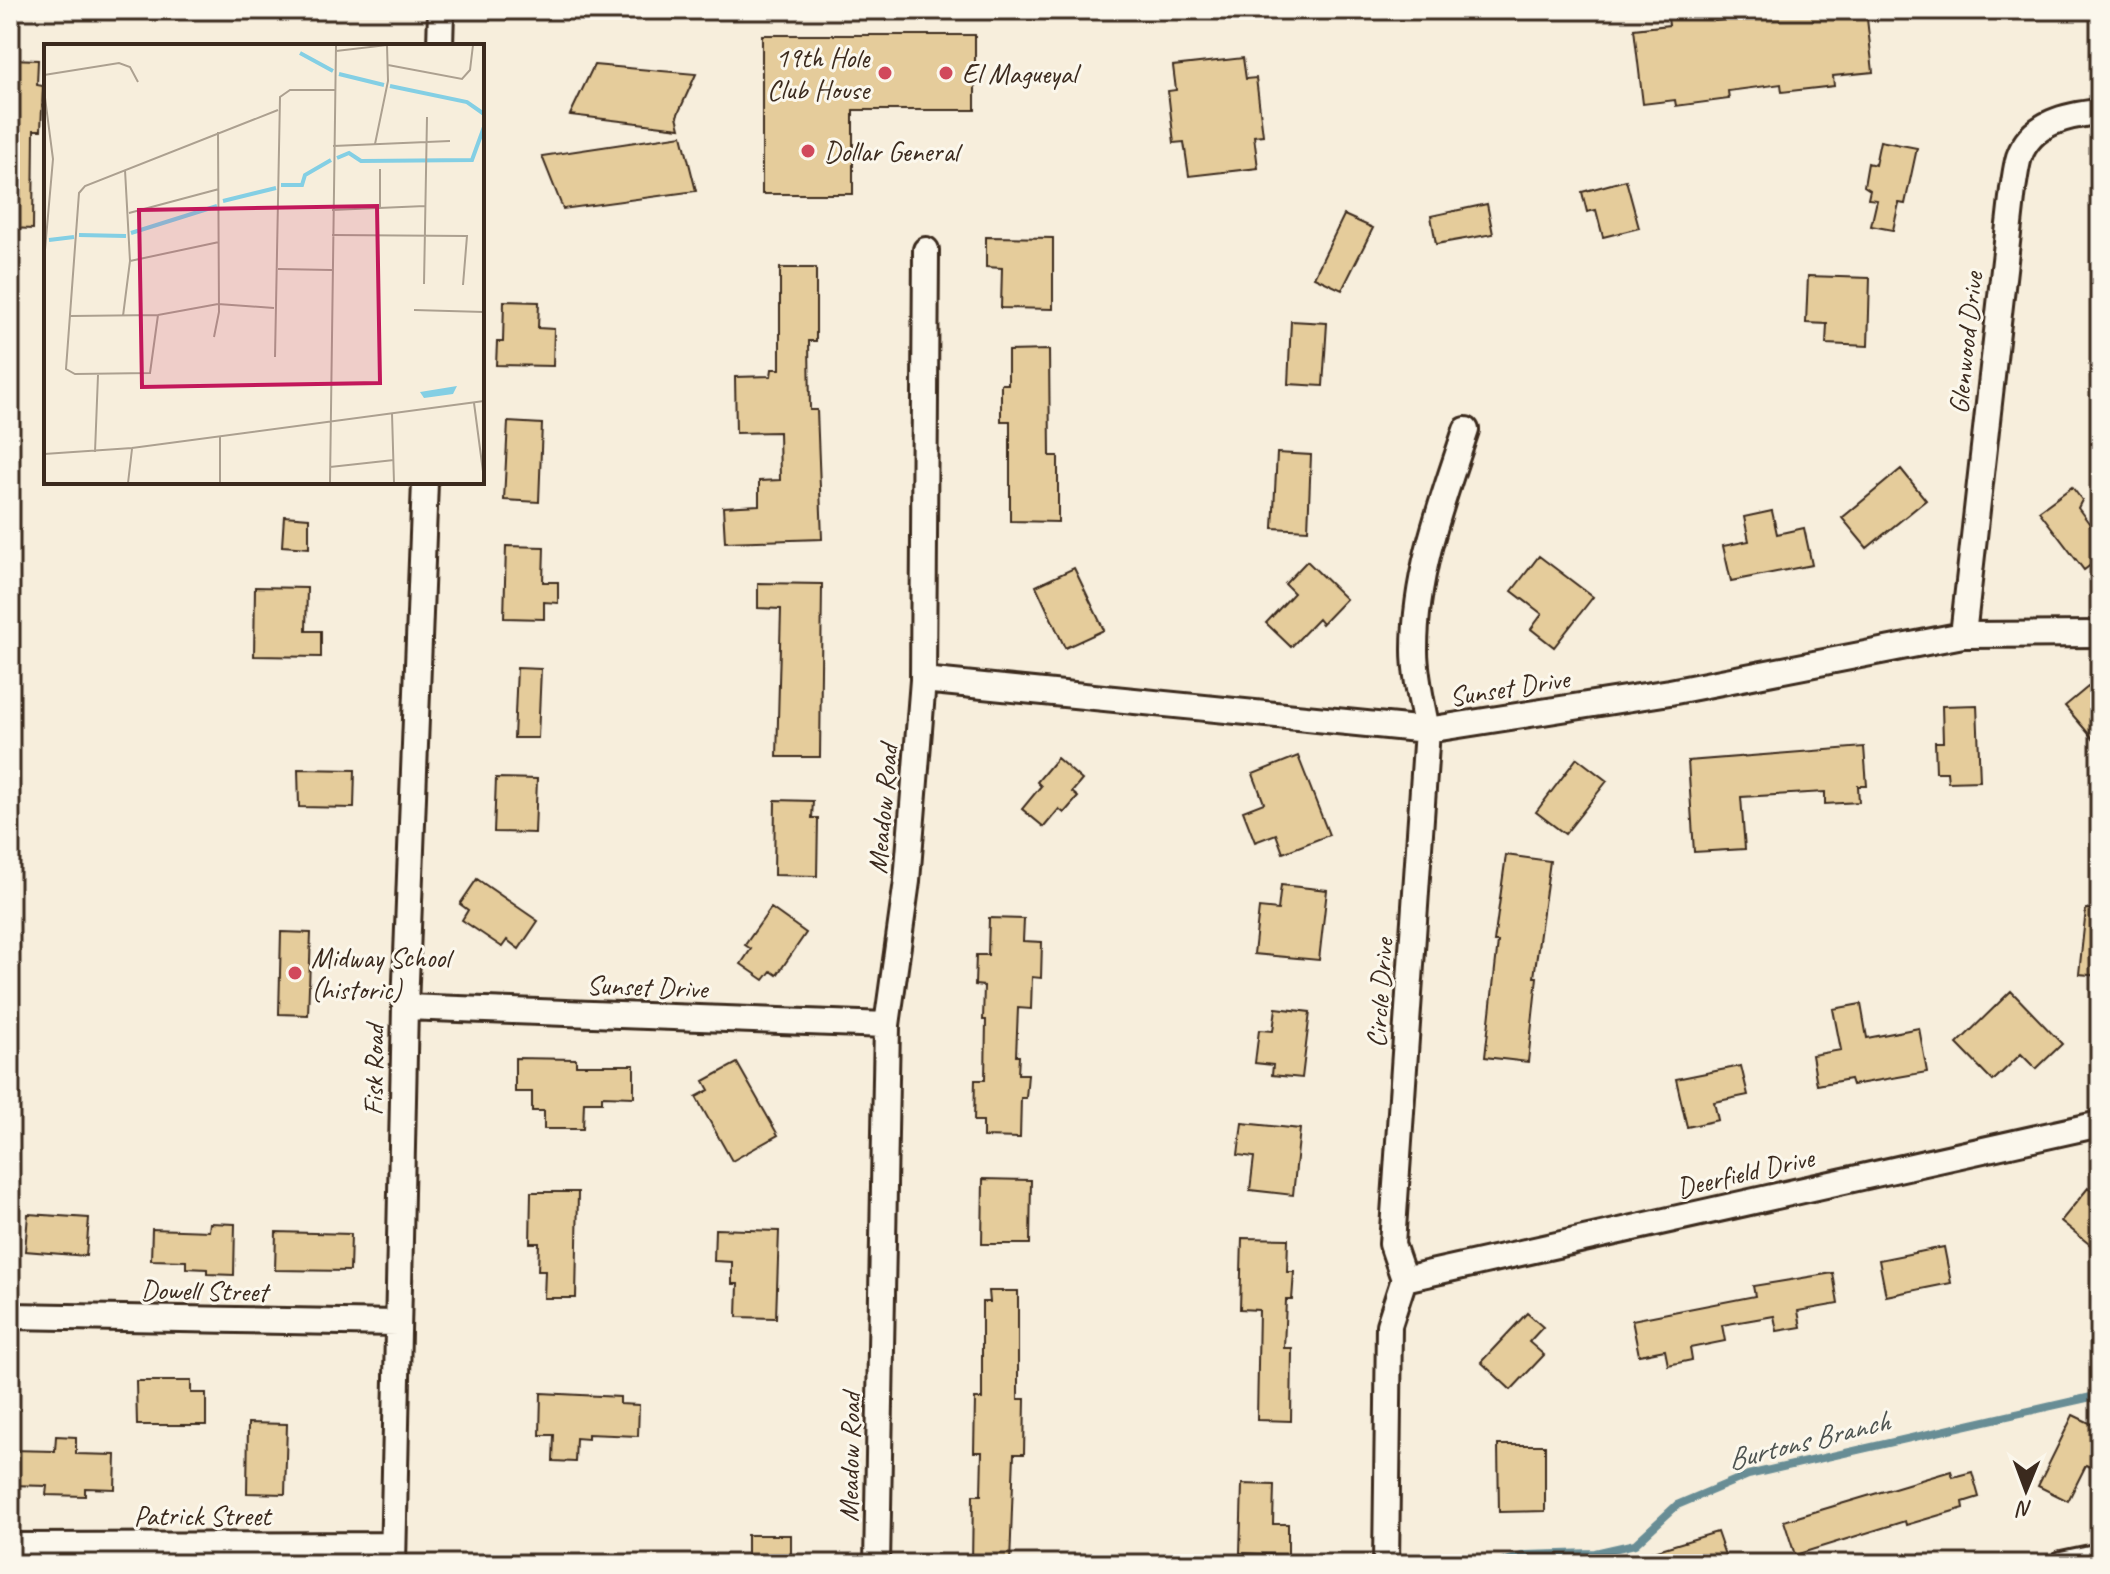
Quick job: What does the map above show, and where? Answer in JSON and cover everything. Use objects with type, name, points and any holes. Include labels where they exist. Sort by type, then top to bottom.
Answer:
[{"type":"street","points":[[440,44],[441,10]]},
{"type":"street","name":"Glenwood Drive","points":[[1963,635],[2013,189],[2020,154],[2040,127],[2072,114],[2100,112]]},
{"type":"street","name":"Meadow Road","points":[[877,1564],[887,1025],[907,881],[923,680],[926,250]]},
{"type":"street","name":"Circle Drive","points":[[1404,1279],[1392,1244],[1427,730],[1414,654],[1417,597],[1429,542],[1466,430]]},
{"type":"street","name":"Fisk Road","points":[[393,1554],[405,1007],[425,484]]},
{"type":"street","name":"Sunset Drive","points":[[923,680],[1427,730],[1670,692],[1963,635],[2100,634]]},
{"type":"street","name":"Sunset Drive","points":[[405,1007],[887,1025]]},
{"type":"street","name":"Deerfield Drive","points":[[1404,1279],[2100,1124]]},
{"type":"street","points":[[1386,1564],[1389,1325],[1404,1279]]},
{"type":"street","name":"Dowell Street","points":[[10,1316],[397,1323]]},
{"type":"street","name":"Patrick Street","points":[[10,1546],[393,1554]]},
{"type":"street","points":[[2062,1564],[2100,1556]]},
{"type":"building","points":[[1775,10],[1866,10],[1873,72],[1833,76],[1834,86],[1782,92],[1781,84],[1728,91],[1729,99],[1676,106],[1675,100],[1643,104],[1634,29],[1669,25],[1668,18],[1714,13],[1715,21],[1775,14]]},
{"type":"building","points":[[762,35],[975,35],[975,110],[853,110],[853,194],[762,194]]},
{"type":"building","points":[[1243,58],[1246,79],[1256,78],[1263,135],[1254,136],[1258,168],[1189,176],[1184,142],[1174,143],[1168,91],[1176,90],[1173,66]]},
{"type":"building","points":[[10,59],[38,60],[37,85],[43,86],[41,130],[34,130],[33,229],[10,228]]},
{"type":"building","points":[[594,65],[696,74],[677,116],[680,128],[570,115]]},
{"type":"building","points":[[682,135],[696,191],[563,209],[542,156]]},
{"type":"building","points":[[1880,141],[1917,148],[1905,204],[1899,203],[1893,230],[1871,226],[1877,200],[1868,199],[1870,190],[1864,186],[1868,163],[1875,165]]},
{"type":"building","points":[[1626,180],[1639,228],[1603,237],[1596,210],[1587,212],[1582,192]]},
{"type":"building","points":[[1487,204],[1493,234],[1436,244],[1431,216]]},
{"type":"building","points":[[1344,215],[1373,228],[1342,290],[1314,277]]},
{"type":"building","points":[[986,237],[1053,238],[1053,309],[1001,308],[1002,268],[986,267]]},
{"type":"building","points":[[780,268],[816,268],[816,341],[809,341],[810,410],[817,410],[822,539],[725,542],[723,507],[759,505],[759,481],[780,480],[779,432],[736,433],[735,377],[771,376],[772,369],[780,369]]},
{"type":"building","points":[[1808,276],[1870,278],[1868,346],[1826,344],[1827,324],[1806,323]]},
{"type":"building","points":[[504,301],[539,302],[538,328],[554,329],[553,366],[496,365],[497,342],[503,342]]},
{"type":"building","points":[[1291,321],[1327,323],[1323,386],[1288,384]]},
{"type":"building","points":[[1049,350],[1050,456],[1058,456],[1058,522],[1010,521],[1010,421],[1001,421],[1001,384],[1008,384],[1008,351]]},
{"type":"building","points":[[508,422],[542,424],[539,502],[504,500]]},
{"type":"building","points":[[1277,453],[1311,455],[1308,530],[1273,528]]},
{"type":"building","points":[[1901,469],[1926,500],[1867,548],[1842,518]]},
{"type":"building","points":[[2072,487],[2082,500],[2078,508],[2100,538],[2100,558],[2084,570],[2039,511]]},
{"type":"building","points":[[1772,511],[1777,534],[1804,528],[1812,565],[1731,581],[1723,546],[1749,541],[1744,517]]},
{"type":"building","points":[[284,516],[309,518],[309,548],[282,546]]},
{"type":"building","points":[[506,546],[544,547],[543,582],[558,582],[558,603],[544,602],[544,619],[504,618]]},
{"type":"building","points":[[1539,556],[1593,597],[1554,647],[1531,629],[1542,614],[1512,591]]},
{"type":"building","points":[[1307,561],[1346,599],[1322,624],[1318,619],[1291,647],[1266,623],[1294,593],[1285,584]]},
{"type":"building","points":[[1074,568],[1104,630],[1065,648],[1036,586]]},
{"type":"building","points":[[758,583],[822,584],[820,757],[777,757],[781,609],[758,608]]},
{"type":"building","points":[[255,587],[307,588],[306,631],[321,631],[321,657],[254,656]]},
{"type":"building","points":[[517,668],[541,669],[538,738],[514,738]]},
{"type":"building","points":[[2100,677],[2100,747],[2065,706]]},
{"type":"building","points":[[1977,705],[1980,781],[1948,782],[1947,772],[1936,772],[1935,742],[1943,742],[1942,706]]},
{"type":"building","points":[[1864,747],[1867,786],[1858,786],[1859,802],[1825,804],[1825,792],[1741,797],[1745,849],[1694,852],[1688,761]]},
{"type":"building","points":[[1298,756],[1329,835],[1283,853],[1276,834],[1255,842],[1243,811],[1264,803],[1253,774]]},
{"type":"building","points":[[1057,758],[1082,780],[1072,792],[1078,797],[1064,813],[1059,809],[1044,827],[1022,809],[1041,786],[1037,782]]},
{"type":"building","points":[[1577,758],[1607,781],[1565,834],[1536,812]]},
{"type":"building","points":[[298,769],[355,770],[354,808],[299,807]]},
{"type":"building","points":[[496,778],[537,779],[535,833],[494,832]]},
{"type":"building","points":[[775,800],[813,801],[812,818],[818,818],[817,876],[774,875]]},
{"type":"building","points":[[1506,855],[1550,861],[1534,977],[1537,977],[1528,1062],[1485,1057],[1498,942],[1494,942]]},
{"type":"building","points":[[477,879],[538,921],[519,949],[507,940],[502,947],[462,920],[468,910],[460,904]]},
{"type":"building","points":[[1281,885],[1327,890],[1319,960],[1254,954],[1259,908],[1278,910]]},
{"type":"building","points":[[771,908],[806,933],[777,975],[771,971],[764,980],[741,964],[751,949],[745,945]]},
{"type":"building","points":[[2086,909],[2100,910],[2100,976],[2079,974]]},
{"type":"building","points":[[989,918],[1024,919],[1023,941],[1042,942],[1041,978],[1032,977],[1031,1009],[1018,1008],[1018,1074],[1028,1074],[1026,1098],[1021,1098],[1020,1138],[983,1137],[983,1121],[974,1121],[975,1080],[985,1080],[986,1020],[983,1020],[984,986],[975,985],[976,955],[988,955]]},
{"type":"building","name":"Midway School (historic)","points":[[281,932],[311,933],[308,1015],[279,1014]]},
{"type":"building","points":[[2011,991],[2062,1044],[2036,1069],[2021,1054],[1993,1081],[1957,1044]]},
{"type":"building","points":[[1861,1004],[1867,1038],[1919,1028],[1927,1072],[1852,1085],[1850,1079],[1817,1085],[1812,1055],[1841,1050],[1833,1009]]},
{"type":"building","points":[[1276,1008],[1310,1012],[1302,1078],[1272,1075],[1273,1065],[1255,1063],[1259,1030],[1273,1031]]},
{"type":"building","points":[[515,1058],[576,1059],[576,1065],[634,1065],[634,1097],[602,1096],[602,1102],[584,1102],[583,1129],[544,1129],[544,1111],[532,1111],[532,1092],[515,1092]]},
{"type":"building","points":[[737,1063],[778,1135],[732,1161],[696,1097],[709,1090],[704,1081]]},
{"type":"building","points":[[1741,1066],[1748,1095],[1714,1102],[1718,1120],[1687,1127],[1676,1079]]},
{"type":"building","points":[[1242,1123],[1300,1129],[1293,1195],[1250,1190],[1254,1157],[1238,1155]]},
{"type":"building","points":[[983,1179],[1031,1180],[1030,1244],[982,1244]]},
{"type":"building","points":[[2088,1188],[2100,1198],[2100,1253],[2061,1221]]},
{"type":"building","points":[[531,1192],[578,1192],[576,1298],[544,1298],[545,1271],[538,1271],[539,1243],[530,1243]]},
{"type":"building","points":[[28,1214],[89,1218],[86,1256],[25,1251]]},
{"type":"building","points":[[210,1223],[235,1224],[234,1275],[207,1274],[207,1269],[186,1268],[186,1261],[151,1260],[152,1229],[209,1231]]},
{"type":"building","points":[[715,1229],[779,1231],[776,1318],[737,1317],[738,1284],[732,1284],[732,1262],[714,1261]]},
{"type":"building","points":[[276,1232],[351,1234],[350,1271],[275,1270]]},
{"type":"building","points":[[1242,1238],[1288,1239],[1287,1272],[1294,1272],[1292,1300],[1286,1300],[1284,1348],[1292,1348],[1291,1421],[1257,1420],[1259,1310],[1240,1309]]},
{"type":"building","points":[[1944,1247],[1951,1283],[1886,1296],[1879,1260]]},
{"type":"building","points":[[1833,1273],[1838,1304],[1798,1311],[1801,1327],[1777,1331],[1774,1316],[1722,1325],[1725,1341],[1690,1348],[1692,1360],[1668,1365],[1665,1350],[1639,1355],[1632,1320],[1755,1296],[1753,1286]]},
{"type":"building","points":[[989,1291],[1018,1291],[1018,1399],[1025,1399],[1024,1454],[1014,1454],[1010,1564],[972,1564],[973,1495],[981,1495],[982,1452],[974,1452],[975,1399],[982,1399],[982,1302],[990,1302]]},
{"type":"building","points":[[1527,1313],[1543,1327],[1529,1342],[1544,1355],[1511,1390],[1481,1362]]},
{"type":"building","points":[[136,1381],[191,1381],[191,1393],[206,1393],[206,1425],[137,1425]]},
{"type":"building","points":[[541,1393],[620,1397],[620,1404],[639,1405],[638,1436],[588,1434],[588,1439],[576,1438],[575,1462],[553,1461],[554,1435],[540,1435]]},
{"type":"building","points":[[2073,1415],[2100,1428],[2100,1471],[2086,1465],[2068,1501],[2038,1486]]},
{"type":"building","points":[[248,1423],[287,1424],[285,1494],[247,1493]]},
{"type":"building","points":[[56,1436],[76,1437],[76,1454],[116,1455],[115,1489],[85,1488],[85,1496],[46,1495],[47,1486],[10,1485],[10,1450],[55,1451]]},
{"type":"building","points":[[1498,1445],[1545,1445],[1545,1511],[1499,1512]]},
{"type":"building","points":[[1951,1471],[1953,1477],[1972,1472],[1979,1497],[1963,1502],[1964,1508],[1906,1525],[1905,1521],[1795,1555],[1784,1521]]},
{"type":"building","points":[[1242,1484],[1274,1485],[1273,1524],[1288,1524],[1288,1555],[1240,1553]]},
{"type":"building","points":[[1717,1532],[1728,1564],[1629,1564],[1628,1559]]},
{"type":"building","points":[[747,1535],[791,1535],[791,1564],[747,1564]]},
{"type":"waterway","name":"Burtons Branch","points":[[1496,1564],[1525,1555],[1595,1553],[1635,1544],[1677,1505],[1748,1475],[2100,1395]]},
{"type":"place","name":"19th Hole Club House","points":[[885,73]]},
{"type":"place","name":"El Magueyal","points":[[946,73]]},
{"type":"place","name":"Dollar General","points":[[808,151]]},
{"type":"place","name":"Midway School (historic)","points":[[295,973]]}]
